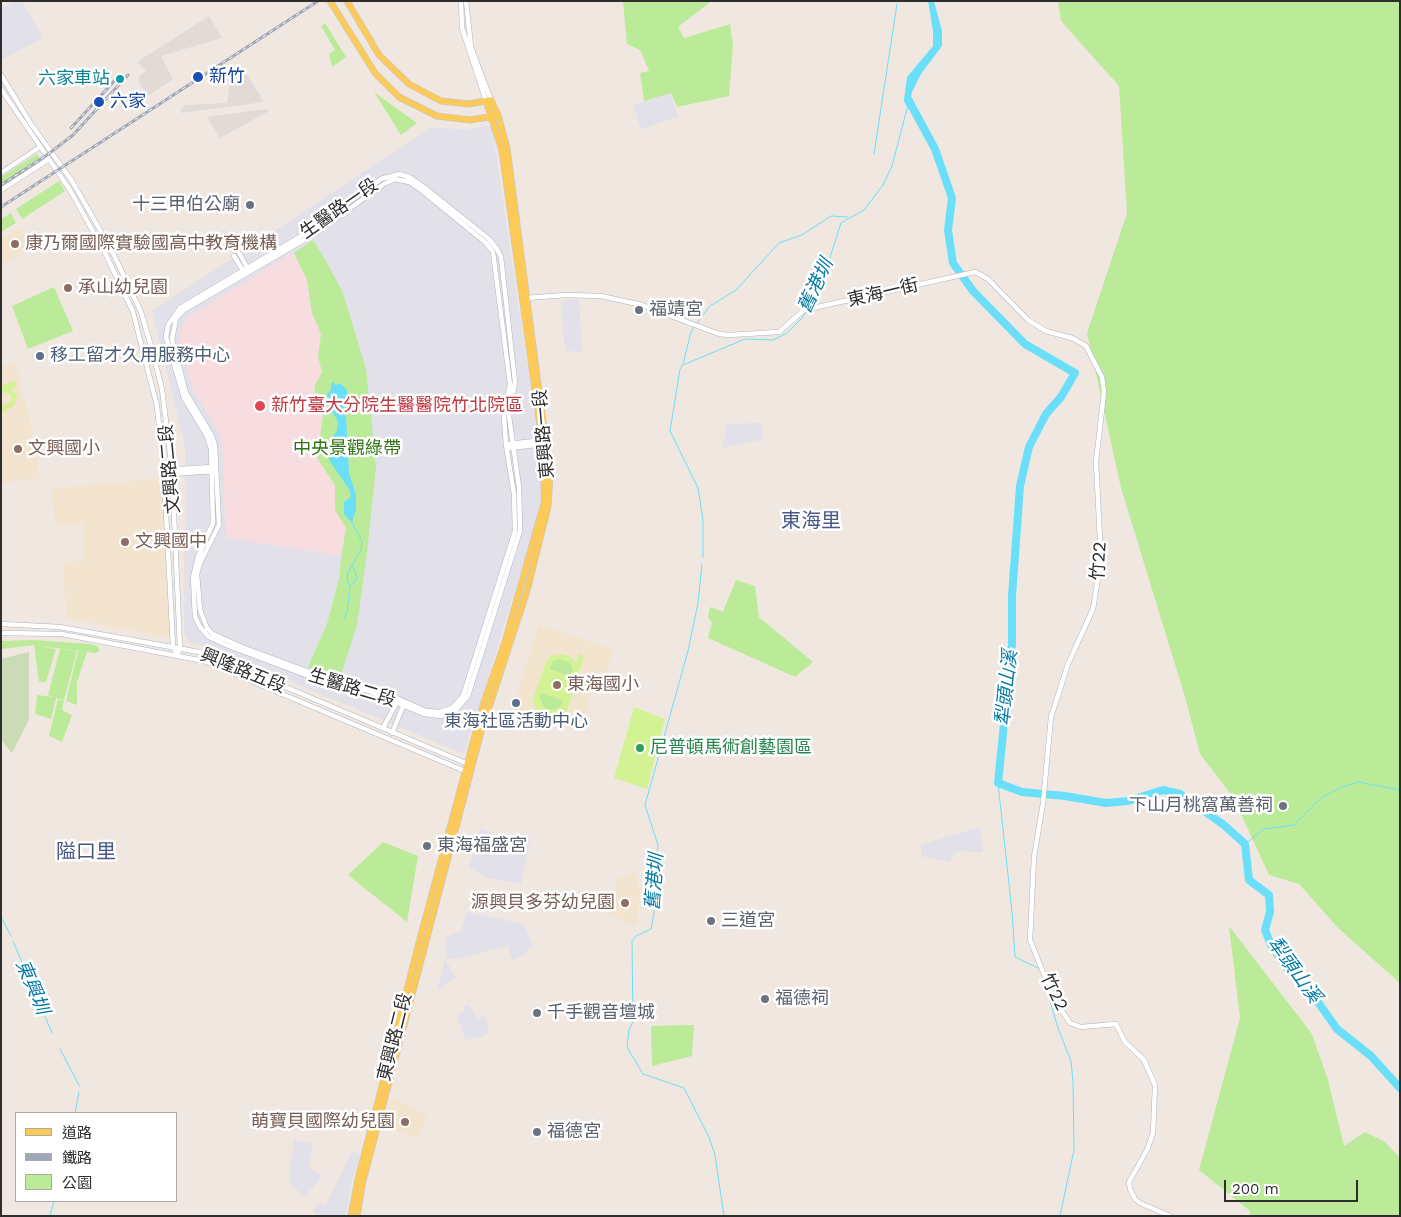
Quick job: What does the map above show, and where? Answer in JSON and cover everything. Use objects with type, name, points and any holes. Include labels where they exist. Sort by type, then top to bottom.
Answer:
[{"type":"main road","points":[[330,1],[375,73],[400,98],[437,116],[470,120],[495,116]]},
{"type":"main road","points":[[347,1],[379,55],[409,84],[441,102],[469,104],[489,101]]},
{"type":"main road","name":"東興路一段","points":[[444,860],[467,772],[525,599],[548,507],[550,475],[543,442],[525,298],[502,151],[495,116],[489,101]]},
{"type":"main road","name":"東興路二段","points":[[351,1216],[400,1015],[444,860]]},
{"type":"main road","name":"東興路二段","points":[[357,1216],[366,1172],[444,860]]},
{"type":"street","name":"東興路一段","points":[[461,1],[462,28],[489,101]]},
{"type":"street","name":"東興路一段","points":[[466,1],[472,47],[489,101]]},
{"type":"street","name":"文興路二段","points":[[1,75],[72,181],[112,251],[140,312],[162,389],[172,472],[180,648],[177,656]]},
{"type":"street","name":"文興路二段","points":[[1,89],[39,148],[70,190],[90,225],[133,312],[157,406],[163,472],[173,646],[177,656]]},
{"type":"street","points":[[1,173],[46,143]]},
{"type":"street","points":[[1,190],[54,156]]},
{"type":"street","name":"生醫路一段","points":[[341,211],[381,179],[399,174],[411,178],[424,187],[489,239],[497,249],[500,257],[515,382],[509,416],[512,442]]},
{"type":"street","name":"生醫路一段","points":[[214,469],[212,436],[186,393],[172,339],[172,329],[176,319],[184,310],[384,184],[395,180],[409,182],[486,243],[493,252],[510,384],[504,417],[506,446]]},
{"type":"street","points":[[236,255],[247,272]]},
{"type":"street","name":"東海一街","points":[[525,298],[566,295],[601,296],[642,305],[729,335],[779,332],[801,312],[807,310],[974,272],[988,279],[1028,320],[1046,331],[1072,338]]},
{"type":"street","name":"竹22","points":[[1072,338],[1086,346],[1094,358],[1102,377],[1104,392],[1096,462],[1101,559],[1093,609],[1068,664],[1051,717],[1043,803],[1034,857],[1030,940],[1054,999],[1070,1023],[1081,1027],[1116,1024],[1125,1042],[1144,1060],[1155,1085],[1152,1133],[1147,1150],[1129,1182],[1130,1190],[1134,1198],[1140,1203],[1170,1216]]},
{"type":"street","points":[[506,446],[512,442],[543,442]]},
{"type":"street","name":"生醫路二段","points":[[404,705],[424,714],[441,716],[454,712],[468,696],[520,531],[519,487],[512,442]]},
{"type":"street","points":[[506,446],[512,448],[543,442]]},
{"type":"street","name":"生醫路二段","points":[[214,469],[219,525],[200,563],[197,574],[200,610],[207,628],[213,634],[242,647],[339,683],[367,685],[426,711],[440,712],[452,708],[463,696],[515,531],[514,494],[506,446]]},
{"type":"street","points":[[163,472],[214,469]]},
{"type":"street","name":"興隆路五段","points":[[1,624],[60,627],[173,646],[217,658],[392,733],[470,764]]},
{"type":"street","name":"興隆路五段","points":[[1,633],[62,634],[213,664],[467,772]]},
{"type":"street","points":[[383,728],[399,700],[404,705],[392,733]]},
{"type":"shaded area","points":[[15,1],[22,1],[43,38],[1,60],[1,8]]},
{"type":"shaded area","points":[[209,16],[222,38],[161,56],[173,79],[148,96],[139,83],[140,76],[146,71],[137,62]]},
{"type":"shaded area","points":[[241,65],[264,102],[181,113],[181,109],[185,105],[227,103],[232,71]]},
{"type":"shaded area","points":[[670,93],[678,117],[641,129],[633,105]]},
{"type":"shaded area","points":[[267,109],[269,111],[220,138],[207,117]]},
{"type":"shaded area","points":[[492,125],[543,473],[537,520],[464,754],[208,647],[190,643],[184,631],[185,447],[152,311],[431,128],[467,129]]},
{"type":"shaded area","name":"康乃爾國際實驗國高中教育機構","points":[[20,228],[32,247],[1,265],[1,240]]},
{"type":"shaded area","name":"新竹臺大分院生醫醫院竹北院區","points":[[294,252],[307,280],[312,313],[321,334],[318,356],[322,372],[315,385],[314,396],[323,416],[317,458],[335,485],[335,510],[346,528],[341,556],[226,538],[222,438],[193,390],[180,344],[180,329],[187,317]]},
{"type":"shaded area","points":[[579,299],[582,352],[565,351],[561,301]]},
{"type":"shaded area","name":"文興國小","points":[[15,362],[30,419],[40,478],[1,484],[1,367]]},
{"type":"shaded area","points":[[761,423],[764,439],[723,448],[726,424]]},
{"type":"shaded area","name":"文興國中","points":[[163,478],[171,638],[67,618],[62,563],[84,560],[83,524],[56,527],[51,489]]},
{"type":"shaded area","name":"東海國小","points":[[539,625],[614,649],[606,674],[599,671],[581,724],[578,723],[576,730],[512,709]]},
{"type":"shaded area","points":[[980,827],[983,852],[957,851],[949,862],[921,856],[921,845]]},
{"type":"shaded area","points":[[480,829],[493,833],[490,847],[510,852],[517,833],[531,836],[521,884],[485,877],[469,867]]},
{"type":"shaded area","name":"源興貝多芬幼兒園","points":[[636,871],[640,893],[637,927],[608,913],[618,878]]},
{"type":"shaded area","points":[[467,912],[524,924],[533,946],[527,949],[528,952],[524,955],[512,960],[508,946],[457,959],[447,959],[445,938],[461,931]]},
{"type":"shaded area","points":[[445,959],[456,978],[437,990]]},
{"type":"shaded area","points":[[469,1005],[477,1019],[485,1015],[489,1032],[481,1037],[465,1040],[457,1015],[464,1011],[463,1006]]},
{"type":"shaded area","name":"萌寶貝國際幼兒園","points":[[391,1097],[428,1115],[418,1138],[384,1128]]},
{"type":"shaded area","points":[[294,1140],[313,1144],[309,1168],[322,1176],[305,1197],[290,1184],[290,1166]]},
{"type":"shaded area","points":[[352,1151],[361,1155],[352,1180],[346,1216],[319,1216],[313,1211],[317,1204],[326,1205]]},
{"type":"green space","points":[[623,1],[712,1],[678,27],[684,38],[730,24],[733,45],[729,96],[677,107],[671,93],[644,101],[640,73],[649,71],[640,50],[627,44]]},
{"type":"green space","points":[[1058,1],[1400,1],[1400,983],[1338,928],[1299,884],[1269,875],[1233,797],[1200,754],[1185,697],[1121,488],[1087,333],[1127,213],[1119,86],[1061,21]]},
{"type":"green space","points":[[325,23],[346,57],[332,67],[329,54],[335,50],[321,26]]},
{"type":"green space","points":[[374,92],[417,123],[401,135]]},
{"type":"green space","points":[[37,154],[41,161],[3,186],[1,177]]},
{"type":"green space","points":[[59,181],[65,191],[22,219],[16,209]]},
{"type":"green space","points":[[11,213],[16,223],[1,232],[1,219]]},
{"type":"green space","name":"中央景觀綠帶","points":[[313,240],[343,293],[366,369],[376,467],[357,625],[339,681],[308,667],[327,624],[340,575],[346,528],[335,510],[335,485],[317,458],[323,416],[314,396],[315,385],[322,372],[318,356],[321,334],[312,313],[307,280],[294,253]]},
{"type":"green space","points":[[54,287],[73,331],[28,349],[12,306]]},
{"type":"green space","points":[[15,381],[17,386],[10,389],[17,395],[15,405],[1,413],[1,407],[11,401],[12,397],[8,393],[1,392],[1,386]]},
{"type":"green space","points":[[736,580],[755,586],[759,617],[813,662],[795,677],[708,638],[712,623],[708,617],[710,607],[723,612]]},
{"type":"green space","points":[[33,640],[90,644],[97,646],[100,650],[96,653],[39,646],[56,649],[46,682],[39,682],[34,645],[1,649],[1,641]]},
{"type":"green space","points":[[60,649],[77,651],[64,700],[56,698],[51,719],[35,714],[37,695],[54,697],[48,695]]},
{"type":"green space","points":[[78,651],[87,652],[77,682],[77,705],[66,701]]},
{"type":"green space","points":[[29,652],[29,720],[12,753],[1,740],[1,659]]},
{"type":"green space","points":[[563,654],[570,657],[576,663],[579,654],[584,656],[563,723],[555,721],[557,713],[550,716],[539,713],[533,702],[547,660],[552,656]],"holes":[[[559,659],[570,662],[573,670],[571,677],[549,669],[553,661]],[[541,693],[563,700],[561,706],[555,710],[545,709],[539,698]]]},
{"type":"green space","points":[[559,659],[570,662],[573,670],[571,677],[549,669],[553,661]]},
{"type":"green space","points":[[541,693],[563,700],[561,706],[555,710],[545,709],[539,697]]},
{"type":"green space","points":[[58,699],[64,701],[62,710],[72,715],[62,742],[49,736]]},
{"type":"green space","name":"尼普頓馬術創藝園區","points":[[634,707],[665,719],[647,789],[614,778]]},
{"type":"green space","points":[[383,842],[418,856],[407,922],[348,875]]},
{"type":"green space","points":[[1229,926],[1312,1034],[1328,1080],[1344,1146],[1365,1132],[1385,1142],[1400,1158],[1400,1216],[1250,1216],[1250,1211],[1199,1170],[1240,1018]]},
{"type":"green space","points":[[694,1025],[692,1056],[652,1066],[651,1026]]},
{"type":"water","points":[[928,1],[934,1],[942,31],[942,46],[921,74],[912,92],[913,102],[911,109],[908,109],[904,101],[907,77],[933,46],[933,31]]},
{"type":"water","points":[[333,382],[336,385],[340,383],[347,390],[348,395],[345,399],[349,473],[356,495],[356,509],[352,523],[344,514],[344,502],[351,497],[349,489],[329,460],[329,441],[337,431],[338,421],[328,406],[327,394],[331,390]]},
{"type":"waterway","points":[[874,154],[897,4]]},
{"type":"waterway","name":"犁頭山溪","points":[[908,99],[935,149],[952,198],[948,230],[953,263],[973,291],[1025,344],[1075,373],[1061,397],[1046,414],[1029,447],[1020,486],[1012,596],[1012,644],[998,783],[1022,792],[1065,796],[1106,803],[1128,801],[1163,790],[1180,794],[1224,825],[1245,844],[1249,880],[1269,895],[1270,912],[1265,930],[1271,945],[1289,971],[1313,995],[1337,1029],[1371,1056],[1400,1088]]},
{"type":"waterway","name":"舊港圳","points":[[808,307],[825,273],[841,223],[864,210],[883,185],[892,166],[907,109]]},
{"type":"waterway","name":"舊港圳","points":[[696,324],[710,306],[736,290],[779,243],[802,235],[831,216],[848,217]]},
{"type":"waterway","name":"舊港圳","points":[[703,557],[703,520],[698,488],[670,431],[680,369],[683,365],[745,339],[773,340],[787,333],[803,317],[806,311]]},
{"type":"waterway","name":"舊港圳","points":[[683,364],[694,327]]},
{"type":"waterway","points":[[344,618],[347,612],[350,587],[347,580],[348,573],[361,550],[362,541],[352,523]]},
{"type":"waterway","name":"舊港圳","points":[[702,564],[698,603],[688,651],[645,805],[658,845],[654,913],[651,929],[636,936],[632,941],[633,1022],[629,1030],[627,1047],[643,1074],[684,1088],[709,1137],[715,1155],[724,1216]]},
{"type":"waterway","points":[[351,586],[357,578],[353,566]]},
{"type":"waterway","points":[[1245,844],[1264,829],[1294,825],[1321,798],[1342,787],[1358,782],[1400,790]]},
{"type":"waterway","points":[[998,783],[1015,957],[1040,969]]},
{"type":"waterway","name":"東興圳","points":[[1,917],[11,936]]},
{"type":"waterway","name":"東興圳","points":[[13,941],[52,1033]]},
{"type":"waterway","points":[[1043,978],[1058,1028],[1071,1061],[1073,1082],[1074,1150],[1060,1216]]},
{"type":"waterway","name":"東興圳","points":[[60,1049],[80,1087]]},
{"type":"waterway","name":"東興圳","points":[[75,1112],[79,1092]]},
{"type":"waterway","name":"東興圳","points":[[50,1216],[54,1202]]},
{"type":"railway","points":[[1,207],[318,1]]},
{"type":"railway","points":[[1,185],[47,155],[73,135],[128,75]]},
{"type":"railway","points":[[71,128],[117,78]]},
{"type":"place","name":"新竹","points":[[198,77]]},
{"type":"place","name":"六家車站","points":[[120,79]]},
{"type":"place","name":"六家","points":[[99,102]]},
{"type":"place","name":"十三甲伯公廟","points":[[250,205]]},
{"type":"place","name":"康乃爾國際實驗國高中教育機構","points":[[15,244]]},
{"type":"place","name":"承山幼兒園","points":[[68,288]]},
{"type":"place","name":"福靖宮","points":[[639,310]]},
{"type":"place","name":"移工留才久用服務中心","points":[[40,356]]},
{"type":"place","name":"新竹臺大分院生醫醫院竹北院區","points":[[260,406]]},
{"type":"place","name":"文興國小","points":[[18,449]]},
{"type":"place","name":"文興國中","points":[[125,542]]},
{"type":"place","name":"東海國小","points":[[557,685]]},
{"type":"place","name":"東海社區活動中心","points":[[516,703]]},
{"type":"place","name":"尼普頓馬術創藝園區","points":[[640,748]]},
{"type":"place","name":"下山月桃窩萬善祠","points":[[1283,806]]},
{"type":"place","name":"東海福盛宮","points":[[427,846]]},
{"type":"place","name":"源興貝多芬幼兒園","points":[[625,903]]},
{"type":"place","name":"三道宮","points":[[711,921]]},
{"type":"place","name":"福德祠","points":[[765,999]]},
{"type":"place","name":"千手觀音壇城","points":[[537,1013]]},
{"type":"place","name":"萌寶貝國際幼兒園","points":[[405,1122]]},
{"type":"place","name":"福德宮","points":[[537,1132]]},
{"type":"district","name":"東海里","points":[[811,521]]},
{"type":"district","name":"隘口里","points":[[86,852]]}]
